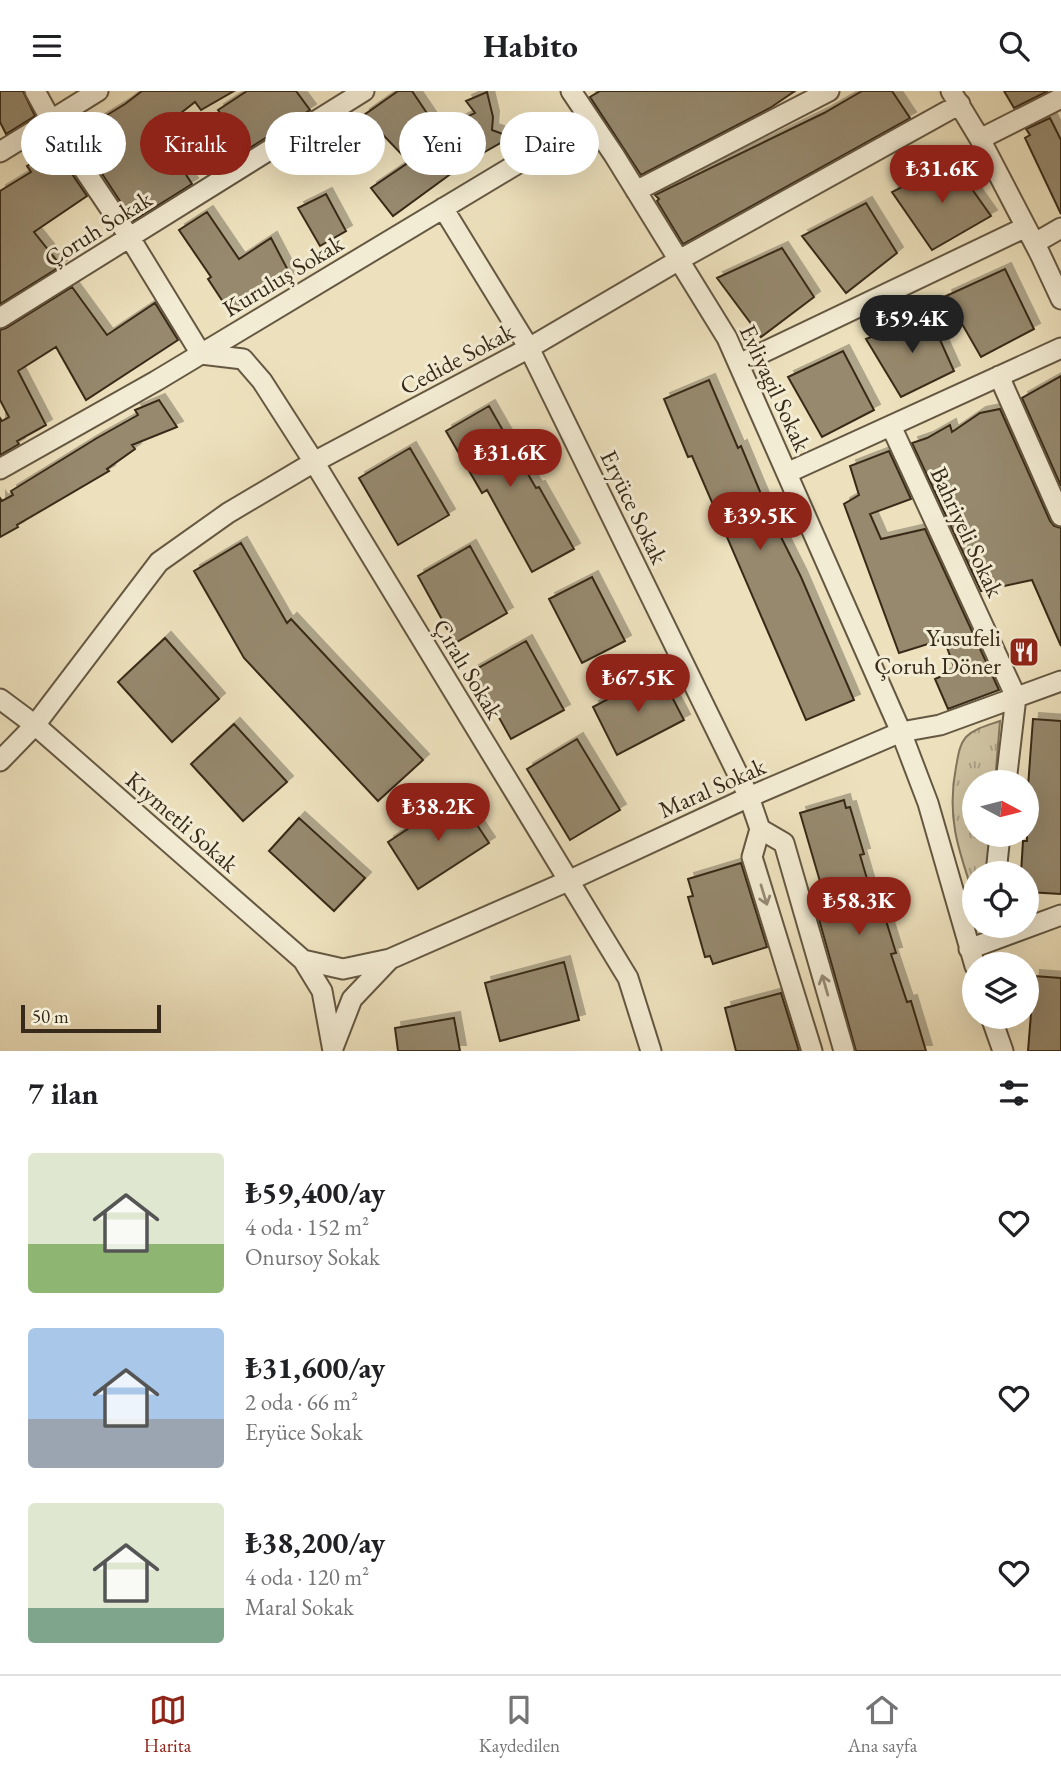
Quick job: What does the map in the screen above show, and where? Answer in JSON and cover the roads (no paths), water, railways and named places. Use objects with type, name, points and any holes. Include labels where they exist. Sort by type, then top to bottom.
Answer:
[{"type":"street","points":[[35,91],[47,112]]},
{"type":"street","points":[[67,112],[98,91]]},
{"type":"street","name":"Çoruh Sokak","points":[[0,318],[364,91]]},
{"type":"street","name":"Evliyagil Sokak","points":[[570,91],[584,112]]},
{"type":"street","points":[[636,191],[829,91]]},
{"type":"street","points":[[955,97],[981,139],[1061,299]]},
{"type":"street","name":"Cedide Sokak","points":[[0,761],[34,725],[159,562],[228,513],[314,462],[529,348],[955,97]]},
{"type":"street","points":[[981,139],[1061,98]]},
{"type":"street","name":"Evliyagil Sokak","points":[[599,134],[727,338],[901,732],[928,803],[971,952]]},
{"type":"street","points":[[0,152],[21,140]]},
{"type":"street","name":"Kuruluş Sokak","points":[[0,469],[201,353],[500,174]]},
{"type":"street","points":[[88,175],[201,353]]},
{"type":"street","name":"Eryüce Sokak","points":[[443,208],[529,348],[749,797],[760,829]]},
{"type":"street","points":[[739,365],[1030,235],[1061,228]]},
{"type":"street","points":[[787,473],[1061,348]]},
{"type":"street","name":"Çıralı Sokak","points":[[201,353],[243,359],[262,381],[628,978],[651,1051]]},
{"type":"street","points":[[999,376],[1061,516]]},
{"type":"street","name":"Bahriyeli Sokak","points":[[891,426],[1016,697]]},
{"type":"street","name":"Maral Sokak","points":[[390,959],[568,881],[749,797],[901,732],[940,725],[1061,681]]},
{"type":"street","points":[[1007,770],[1016,697]]},
{"type":"street","name":"Kıymetli Sokak","points":[[0,699],[34,725],[303,960],[322,991],[332,1050]]},
{"type":"street","points":[[812,1051],[752,857],[760,829],[784,843],[844,1051]]},
{"type":"street","points":[[983,952],[1061,915]]},
{"type":"street","points":[[303,960],[343,969],[390,959]]},
{"type":"street","points":[[332,1050],[352,999],[390,959]]},
{"type":"street","points":[[995,1029],[1003,1051]]},
{"type":"place","name":"Yusufeli Çoruh Döner","points":[[1024,652]]}]
